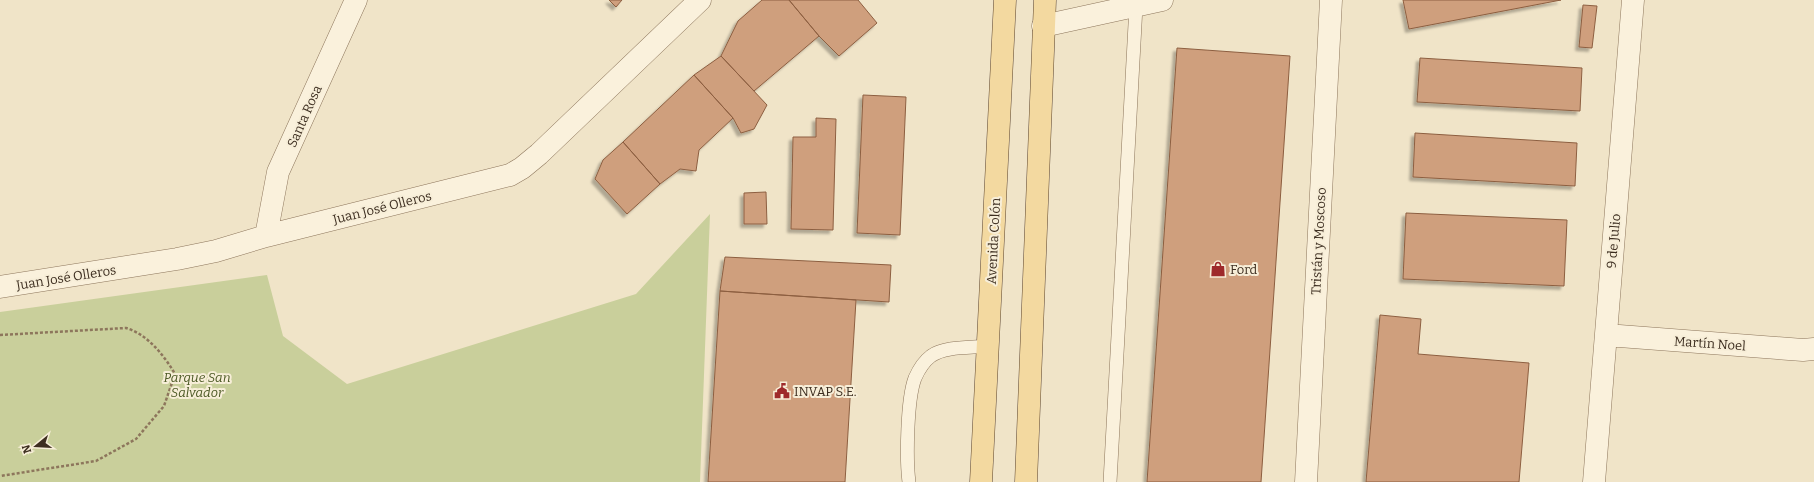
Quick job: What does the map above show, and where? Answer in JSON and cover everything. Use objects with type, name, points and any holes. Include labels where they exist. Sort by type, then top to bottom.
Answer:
[{"type":"main road","name":"Avenida Colón","points":[[981,482],[1005,0]]},
{"type":"main road","points":[[1026,482],[1045,0]]},
{"type":"street","name":"Santa Rosa","points":[[266,236],[278,172],[356,0]]},
{"type":"street","name":"Juan José Olleros","points":[[0,287],[177,260],[216,251],[266,236],[510,175],[522,168],[700,0]]},
{"type":"street","points":[[1043,26],[1162,0]]},
{"type":"street","name":"Tristán y Moscoso","points":[[1306,482],[1331,0]]},
{"type":"street","name":"9 de Julio","points":[[1594,482],[1633,0]]},
{"type":"street","name":"Martín Noel","points":[[1606,335],[1804,350],[1814,349]]},
{"type":"lane","points":[[1110,482],[1136,6]]},
{"type":"lane","points":[[909,482],[907,467],[910,409],[914,380],[921,365],[932,355],[946,350],[988,346]]},
{"type":"path","points":[[0,334],[126,328],[136,331],[165,356],[175,374],[164,406],[136,438],[96,461],[0,476]]},
{"type":"green space","name":"Parque San Salvador","points":[[710,214],[700,482],[0,482],[0,312],[267,275],[283,336],[347,384],[636,294]]},
{"type":"building","points":[[609,0],[622,0],[616,7]]},
{"type":"building","points":[[762,0],[789,0],[819,36],[754,91],[721,56],[738,21]]},
{"type":"building","points":[[789,0],[858,0],[877,23],[839,56],[819,36]]},
{"type":"building","points":[[1403,0],[1561,0],[1409,29]]},
{"type":"building","points":[[1583,5],[1597,6],[1592,48],[1579,47]]},
{"type":"building","name":"Ford","points":[[1177,48],[1290,56],[1261,482],[1147,482]]},
{"type":"building","points":[[721,56],[767,105],[754,129],[741,133],[733,118],[694,75]]},
{"type":"building","points":[[1420,58],[1582,68],[1580,111],[1417,102]]},
{"type":"building","points":[[694,75],[733,118],[699,150],[696,171],[680,169],[660,184],[623,142]]},
{"type":"building","points":[[863,95],[906,97],[900,235],[857,233]]},
{"type":"building","points":[[816,118],[836,119],[833,230],[791,229],[793,137],[816,137]]},
{"type":"building","points":[[1415,133],[1577,143],[1575,186],[1413,177]]},
{"type":"building","points":[[623,142],[660,184],[627,214],[595,179],[603,160]]},
{"type":"building","points":[[766,192],[767,224],[744,224],[744,193]]},
{"type":"building","points":[[1406,213],[1567,220],[1564,286],[1403,279]]},
{"type":"building","points":[[725,257],[891,265],[889,302],[720,291]]},
{"type":"building","name":"INVAP S.E.","points":[[720,291],[856,300],[845,482],[708,482]]},
{"type":"building","points":[[1380,315],[1421,319],[1418,354],[1529,363],[1519,482],[1366,482]]},
{"type":"place","name":"Ford","points":[[1218,269]]},
{"type":"place","name":"INVAP S.E.","points":[[782,391]]}]
